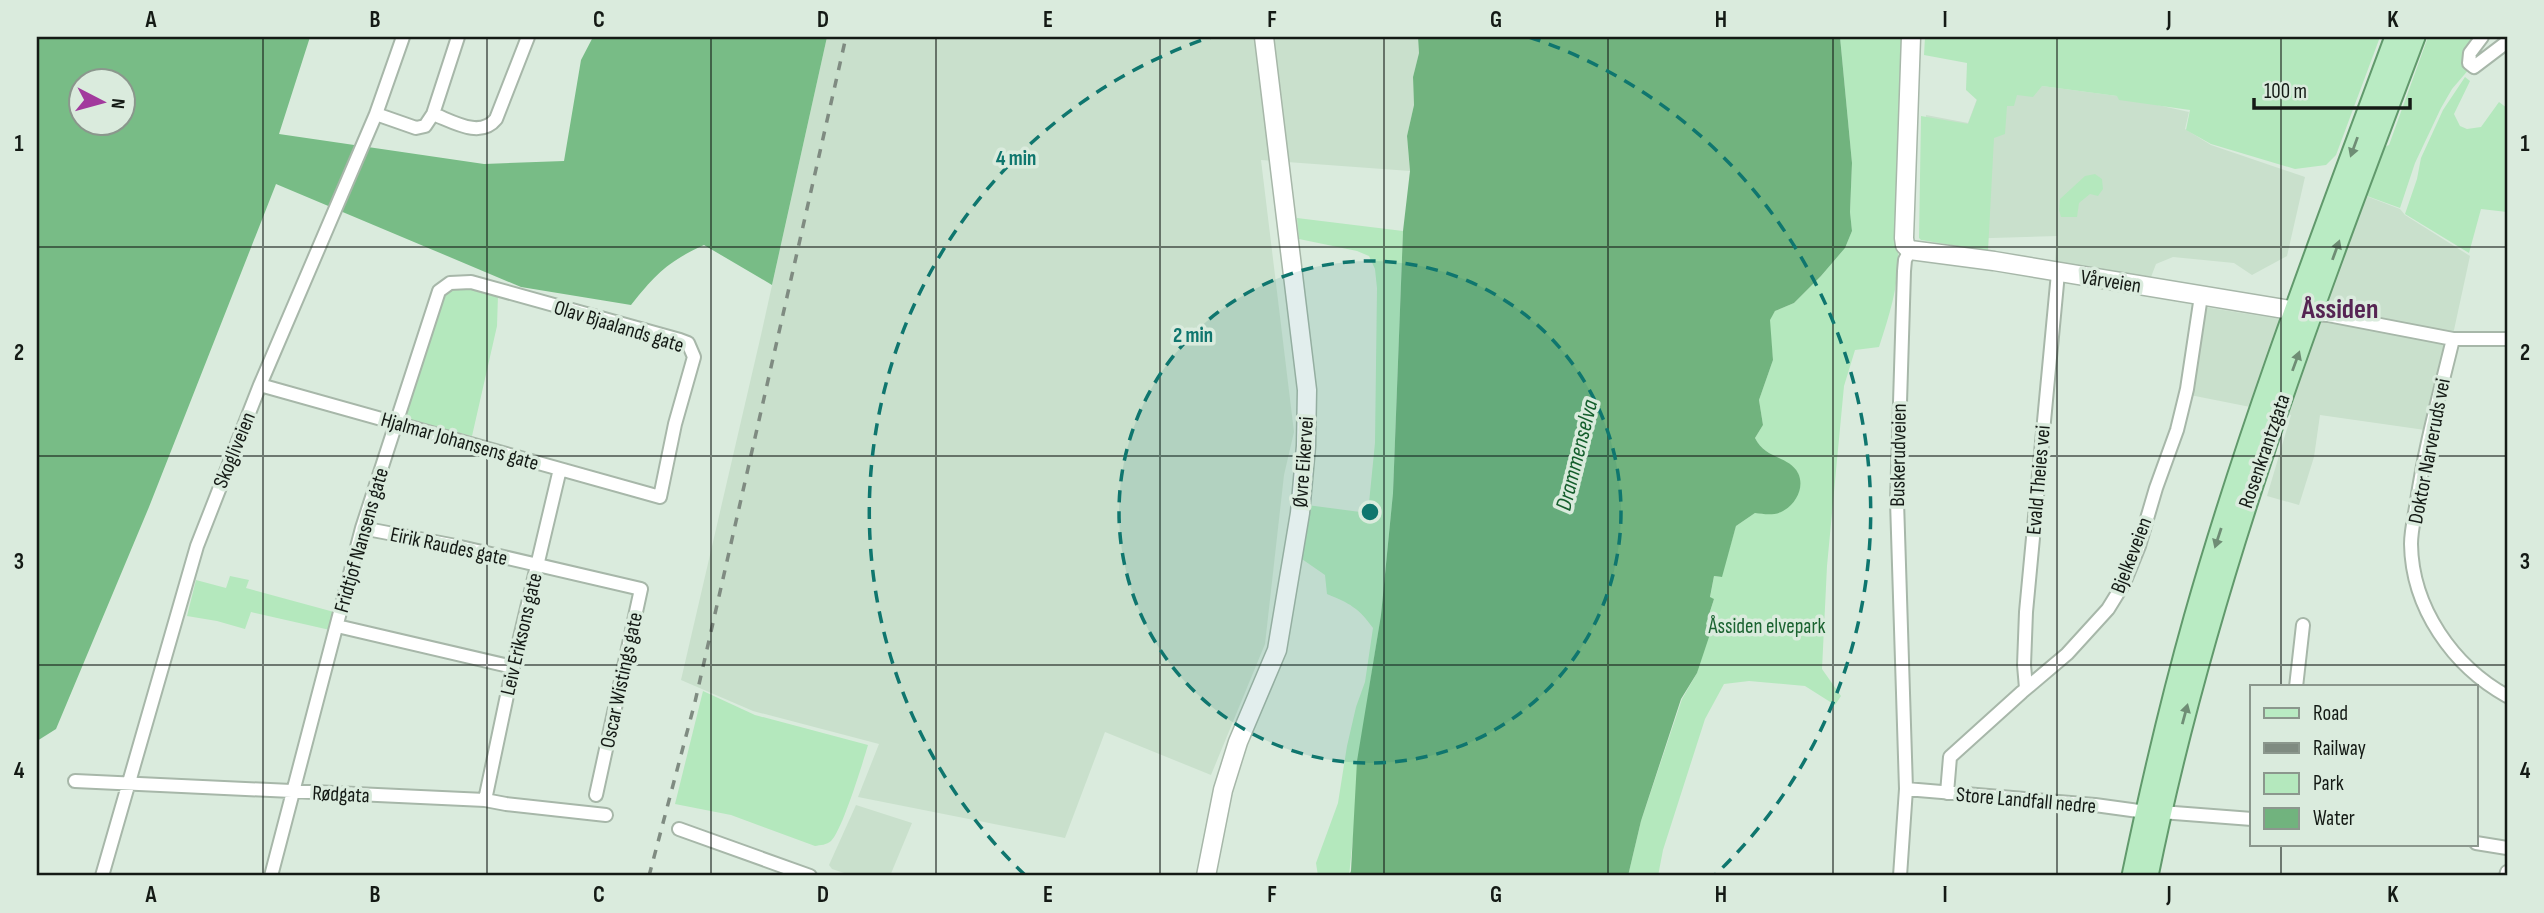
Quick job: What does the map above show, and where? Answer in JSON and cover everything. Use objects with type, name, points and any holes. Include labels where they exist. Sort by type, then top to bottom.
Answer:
[{"type":"main road","name":"Øvre Eikervei","points":[[1206,876],[1223,790],[1238,742],[1277,650],[1300,513],[1306,446],[1307,390],[1264,37]]},
{"type":"main road","name":"Buskerudveien","points":[[1910,250],[1905,245],[1904,238],[1911,37]]},
{"type":"main road","name":"Rosenkrantzgata","points":[[2132,876],[2197,669],[2303,312],[2395,37]]},
{"type":"main road","name":"Rosenkrantzgata","points":[[2303,312],[2415,37]]},
{"type":"main road","name":"Vårveien","points":[[1910,250],[2303,312]]},
{"type":"main road","name":"Rosenkrantzgata","points":[[2148,876],[2153,812]]},
{"type":"street","name":"Skogliveien","points":[[102,876],[197,545],[260,385],[376,114],[403,37]]},
{"type":"street","points":[[376,114],[416,128],[425,126],[433,114],[458,37]]},
{"type":"street","points":[[433,114],[478,129],[491,125],[496,119],[528,37]]},
{"type":"street","points":[[2482,37],[2470,53],[2469,63],[2474,67],[2507,42]]},
{"type":"street","name":"Buskerudveien","points":[[1900,876],[1906,789],[1897,500],[1900,330],[1905,260],[1910,250]]},
{"type":"street","name":"Evald Theies vei","points":[[2026,688],[2026,612],[2058,273]]},
{"type":"street","name":"Olav Bjaalands gate","points":[[439,290],[450,283],[471,282],[688,344],[693,349],[694,357],[675,424],[660,497]]},
{"type":"street","name":"Fridtjof Nansens gate","points":[[271,876],[362,528],[439,290]]},
{"type":"street","name":"Bjelkeveien","points":[[1947,793],[1950,757],[2088,634],[2108,610],[2124,583],[2177,430],[2187,389],[2201,296]]},
{"type":"street","name":"Vårveien","points":[[2303,312],[2453,338],[2507,339]]},
{"type":"street","name":"Doktor Narveruds vei","points":[[2453,338],[2423,458],[2412,543],[2416,578],[2428,612],[2445,643],[2461,663],[2490,686],[2507,695]]},
{"type":"street","name":"Hjalmar Johansens gate","points":[[260,385],[660,497]]},
{"type":"street","name":"Leiv Eriksons gate","points":[[485,800],[536,565],[560,469]]},
{"type":"street","name":"Eirik Raudes gate","points":[[362,528],[536,565]]},
{"type":"street","name":"Oscar Wistings gate","points":[[536,565],[641,589],[596,795]]},
{"type":"street","points":[[2296,685],[2303,625]]},
{"type":"street","points":[[337,626],[513,667]]},
{"type":"street","name":"Rødgata","points":[[75,781],[485,800],[606,815]]},
{"type":"street","name":"Store Landfall nedre","points":[[1906,789],[2250,819]]},
{"type":"street","points":[[679,829],[810,876]]},
{"type":"street","points":[[2478,843],[2507,848]]},
{"type":"shaded area","points":[[37,37],[310,37],[279,134],[484,164],[564,161],[581,60],[593,37],[827,37],[772,285],[704,245],[680,257],[663,270],[631,305],[521,287],[276,184],[149,507],[56,729],[37,741]]},
{"type":"shaded area","points":[[827,37],[1418,37],[1419,53],[1413,77],[1414,105],[1407,136],[1410,171],[1261,160],[1294,432],[1284,475],[1265,644],[1211,775],[1105,732],[1065,838],[858,797],[879,744],[753,711],[681,680]]},
{"type":"shaded area","points":[[2042,86],[2117,96],[2189,112],[2185,129],[2211,145],[2305,177],[2287,256],[2252,275],[2234,263],[2173,257],[2156,264],[2151,277],[2055,262],[2057,236],[1924,240],[1926,115],[1968,123],[1977,99],[2016,94]]},
{"type":"shaded area","points":[[2366,196],[2400,209],[2405,215],[2470,256],[2454,330],[2425,430],[2320,415],[2314,457],[2299,505],[2267,496],[2291,415],[2190,395],[2204,307],[2319,325]]},
{"type":"shaded area","points":[[856,805],[912,823],[890,876],[853,876],[832,869],[829,865]]},
{"type":"green space","name":"Åssiden elvepark","points":[[1840,37],[1907,37],[1896,285],[1879,347],[1855,350],[1844,386],[1827,566],[1822,669],[1841,696],[1835,705],[1805,686],[1749,681],[1724,684],[1705,719],[1663,850],[1658,876],[1628,876],[1641,821],[1682,699],[1697,673],[1714,599],[1710,598],[1714,576],[1721,577],[1736,526],[1755,513],[1770,514],[1798,473],[1764,449],[1755,438],[1763,425],[1759,400],[1773,360],[1769,320],[1775,311],[1794,303],[1821,276],[1845,248],[1852,231],[1852,163]]},
{"type":"green space","points":[[1925,37],[2380,37],[2336,155],[2326,165],[2295,169],[2211,144],[2186,130],[2190,110],[2119,100],[2117,96],[2042,86],[2033,97],[2017,95],[2014,106],[2007,106],[2005,134],[1994,138],[1988,251],[1919,238],[1921,116],[1968,124],[1977,100],[1966,90],[1967,63],[1924,55]]},
{"type":"green space","points":[[2428,37],[2474,37],[2470,68],[2452,89],[2441,108],[2415,163],[2400,208],[2367,196],[2382,148],[2389,145]]},
{"type":"green space","points":[[2465,77],[2470,81],[2454,114],[2460,126],[2467,129],[2481,127],[2499,102],[2507,108],[2507,212],[2481,209],[2469,253],[2405,214],[2421,158],[2443,110]]},
{"type":"green space","points":[[2095,174],[2102,179],[2103,189],[2098,196],[2090,194],[2079,203],[2077,217],[2061,217],[2060,199],[2085,176]]},
{"type":"green space","points":[[1297,218],[1403,231],[1393,493],[1349,876],[1318,876],[1316,863],[1338,803],[1347,746],[1365,682],[1373,628],[1353,607],[1327,594],[1325,575],[1299,557],[1307,505],[1368,513],[1375,443],[1377,288],[1375,269],[1369,256],[1299,239]]},
{"type":"green space","points":[[461,285],[498,295],[497,326],[472,436],[408,420],[403,415],[445,292]]},
{"type":"green space","points":[[230,576],[249,580],[246,588],[334,612],[330,630],[251,612],[245,629],[187,616],[196,580],[226,588]]},
{"type":"green space","points":[[703,691],[755,715],[868,745],[846,811],[831,841],[815,846],[731,815],[675,804]]},
{"type":"water","name":"Drammenselva","points":[[1418,37],[1840,37],[1852,163],[1852,231],[1845,248],[1821,276],[1794,303],[1775,311],[1770,320],[1773,360],[1759,400],[1763,425],[1755,438],[1765,450],[1794,467],[1800,478],[1800,489],[1795,500],[1780,513],[1755,513],[1736,526],[1722,577],[1714,576],[1710,597],[1714,599],[1706,624],[1711,631],[1697,673],[1681,699],[1641,821],[1628,876],[1349,876],[1357,761],[1381,615],[1393,493],[1403,231],[1410,171],[1407,136],[1414,105],[1413,77],[1419,53]]},
{"type":"railway","points":[[649,876],[695,702],[846,37]]},
{"type":"district","name":"Åssiden","points":[[2340,308]]}]
